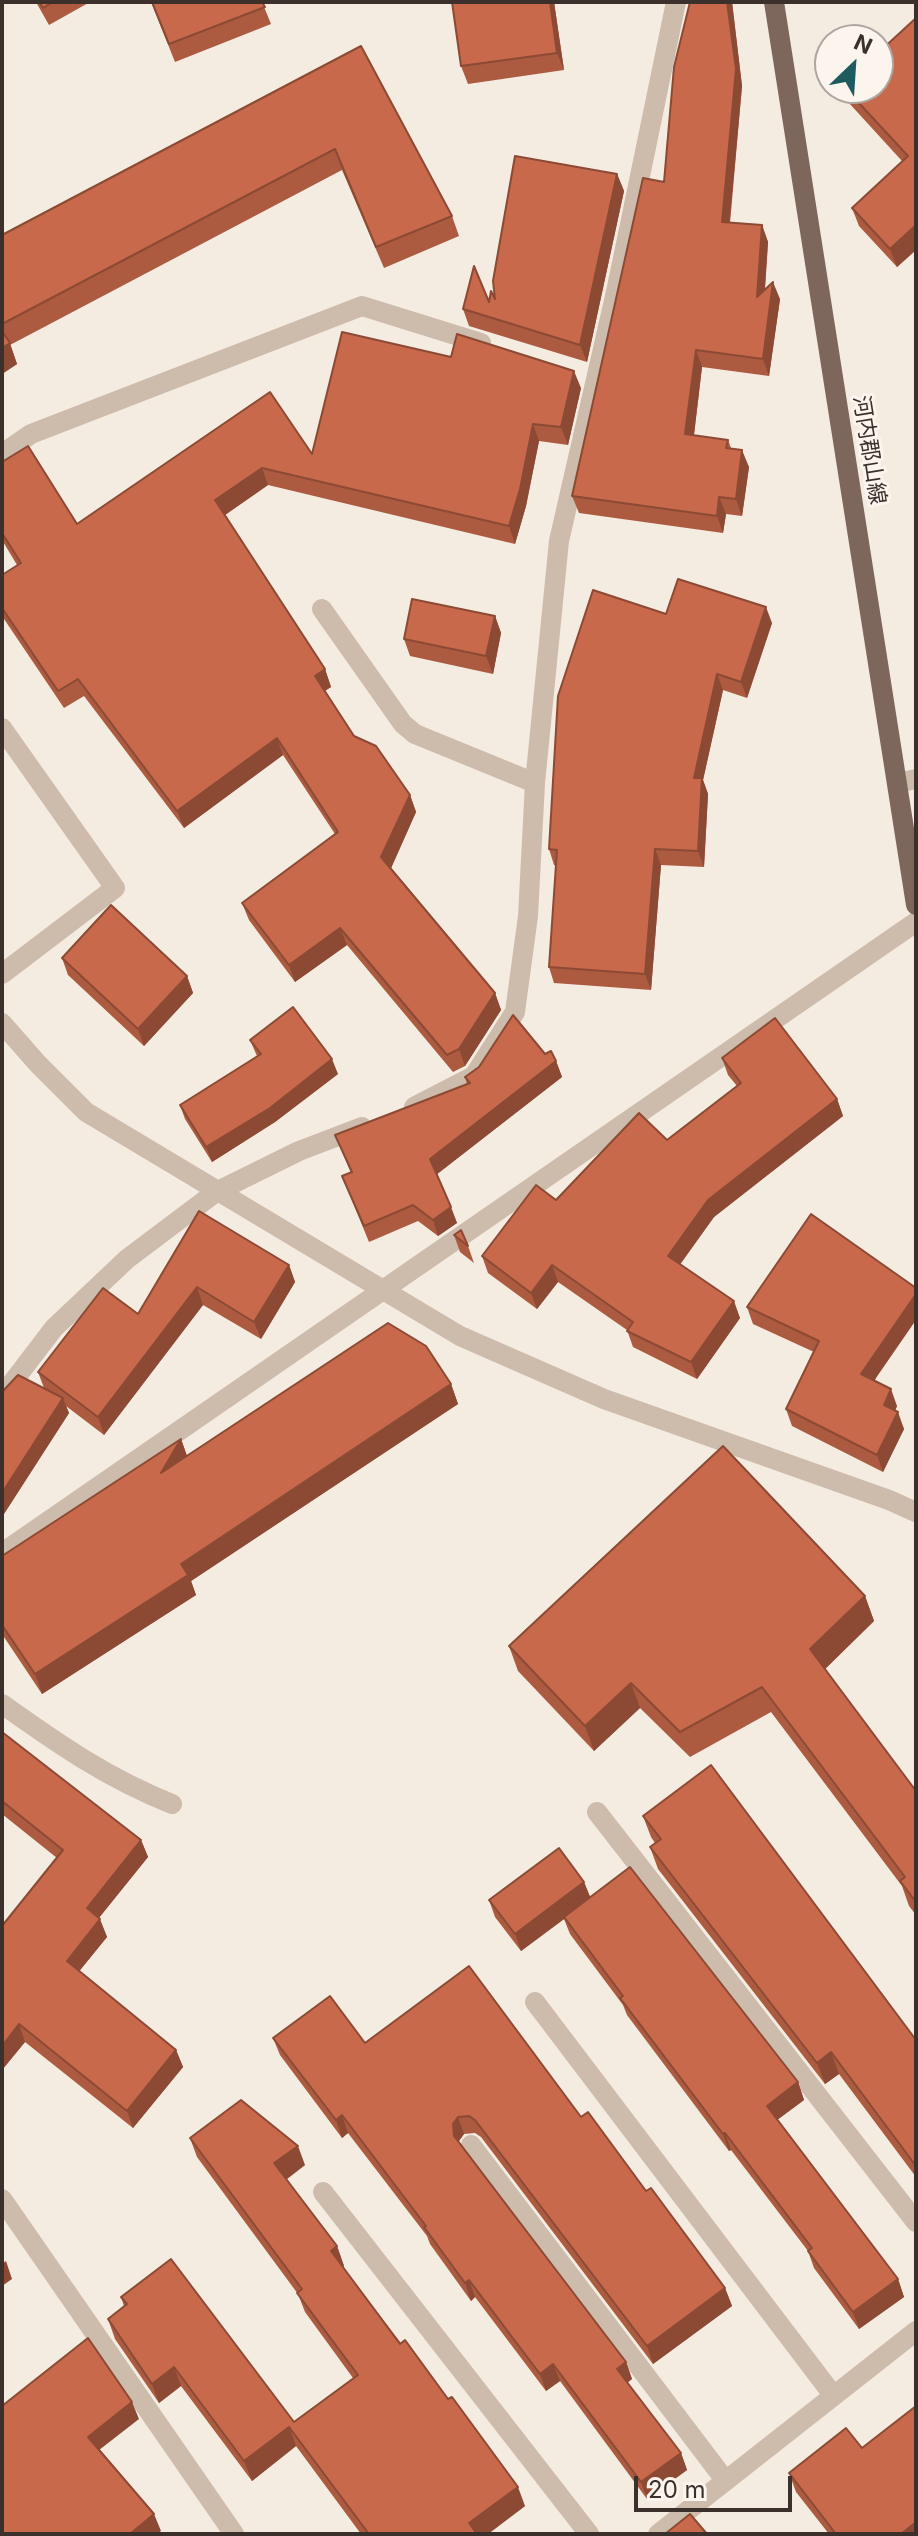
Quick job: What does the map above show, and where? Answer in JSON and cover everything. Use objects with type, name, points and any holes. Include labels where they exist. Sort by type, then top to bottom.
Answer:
[{"type":"main road","name":"河内郡山線","points":[[774,2],[906,781],[916,905]]},
{"type":"street","points":[[2,1396],[54,1328],[127,1259],[216,1192],[299,1151],[424,1103],[474,1076],[515,1012],[528,916],[535,783],[559,541],[589,377],[676,2]]},
{"type":"street","points":[[2,454],[31,434],[362,306],[494,347]]},
{"type":"street","points":[[322,609],[403,724],[415,734],[535,783]]},
{"type":"street","points":[[2,728],[115,888],[2,974]]},
{"type":"street","points":[[2,1553],[916,922]]},
{"type":"street","points":[[2,1023],[86,1112],[460,1336],[604,1399],[916,1512]]},
{"type":"street","points":[[2,1704],[68,1751],[127,1786],[172,1804]]},
{"type":"street","points":[[597,1812],[916,2222]]},
{"type":"street","points":[[535,2002],[833,2395]]},
{"type":"street","points":[[471,2145],[725,2480]]},
{"type":"street","points":[[323,2192],[589,2534]]},
{"type":"street","points":[[2,2199],[234,2534]]},
{"type":"street","points":[[658,2534],[916,2331]]},
{"type":"building","points":[[39,2],[53,2],[43,8]]},
{"type":"building","points":[[152,2],[262,2],[265,7],[169,44]]},
{"type":"building","points":[[452,2],[550,2],[557,53],[461,66]]},
{"type":"building","points":[[690,2],[727,2],[736,69],[722,222],[762,225],[757,297],[773,282],[763,359],[696,350],[685,434],[728,440],[726,448],[742,450],[736,499],[719,497],[717,516],[572,496],[643,178],[664,182],[674,67]]},
{"type":"building","points":[[916,18],[916,225],[890,249],[852,208],[908,156],[860,104],[894,104],[894,38]]},
{"type":"building","points":[[361,46],[452,216],[376,247],[335,149],[2,324],[2,235]]},
{"type":"building","points":[[515,156],[617,174],[580,345],[463,309],[474,266],[489,302],[491,291],[495,299],[493,281]]},
{"type":"building","points":[[2,331],[10,343],[2,348]]},
{"type":"building","points":[[342,332],[451,357],[457,334],[574,371],[561,427],[533,424],[509,526],[262,468],[215,500],[325,669],[315,676],[354,736],[376,746],[410,795],[381,857],[495,993],[459,1049],[447,1055],[340,928],[289,965],[242,903],[338,832],[277,738],[177,811],[78,679],[58,691],[2,608],[2,575],[21,563],[2,533],[2,462],[28,446],[77,524],[270,392],[312,454]]},
{"type":"building","points":[[678,579],[766,607],[741,682],[717,674],[694,778],[702,778],[698,851],[655,849],[645,974],[549,967],[557,850],[549,849],[558,696],[593,590],[666,614]]},
{"type":"building","points":[[412,599],[495,616],[486,656],[404,639]]},
{"type":"building","points":[[111,905],[187,976],[138,1029],[62,958]]},
{"type":"building","points":[[293,1007],[332,1059],[270,1108],[206,1147],[180,1105],[261,1054],[250,1040]]},
{"type":"building","points":[[513,1015],[545,1054],[551,1051],[556,1061],[430,1159],[451,1207],[433,1220],[413,1205],[364,1226],[342,1176],[352,1172],[335,1135],[470,1083],[465,1077],[479,1067]]},
{"type":"building","points":[[775,1018],[837,1099],[708,1200],[668,1256],[734,1301],[691,1362],[627,1331],[633,1322],[552,1265],[531,1293],[482,1256],[536,1185],[556,1200],[639,1113],[667,1140],[741,1083],[722,1058]]},
{"type":"building","points":[[199,1211],[289,1265],[254,1322],[197,1287],[98,1417],[38,1372],[103,1288],[138,1314]]},
{"type":"building","points":[[811,1214],[916,1288],[916,1294],[861,1374],[891,1389],[884,1405],[898,1412],[877,1455],[786,1409],[819,1341],[747,1307]]},
{"type":"building","points":[[461,1230],[468,1246],[454,1235]]},
{"type":"building","points":[[388,1323],[426,1346],[451,1384],[181,1564],[188,1575],[35,1674],[2,1625],[2,1556],[181,1439],[161,1473]]},
{"type":"building","points":[[18,1375],[63,1398],[2,1493],[2,1392]]},
{"type":"building","points":[[723,1446],[865,1596],[810,1649],[916,1791],[916,1902],[900,1881],[905,1877],[762,1687],[680,1732],[631,1683],[585,1726],[509,1646]]},
{"type":"building","points":[[2,1732],[141,1840],[87,1908],[100,1919],[67,1961],[176,2050],[127,2111],[19,2024],[2,2046],[2,1926],[63,1850],[2,1801]]},
{"type":"building","points":[[711,1765],[916,2040],[916,2166],[831,2052],[817,2063],[650,1847],[661,1839],[643,1816]]},
{"type":"building","points":[[559,1848],[584,1882],[515,1934],[489,1900]]},
{"type":"building","points":[[630,1867],[798,2082],[767,2106],[898,2279],[853,2312],[808,2251],[812,2248],[620,1998],[623,1996],[564,1917]]},
{"type":"building","points":[[469,1966],[581,2117],[588,2112],[646,2191],[651,2188],[725,2288],[647,2346],[475,2120],[469,2116],[458,2117],[453,2124],[454,2136],[626,2362],[617,2369],[681,2453],[641,2482],[553,2364],[540,2374],[469,2280],[465,2283],[342,2115],[336,2120],[273,2038],[330,1996],[365,2043]]},
{"type":"building","points":[[241,2100],[298,2146],[274,2163],[337,2246],[331,2251],[400,2344],[405,2340],[448,2399],[452,2397],[518,2487],[469,2523],[477,2534],[369,2534],[289,2427],[244,2461],[174,2367],[152,2384],[108,2319],[127,2304],[121,2297],[171,2259],[294,2422],[358,2375],[297,2293],[302,2289],[190,2138]]},
{"type":"building","points":[[88,2338],[132,2402],[88,2437],[154,2514],[130,2534],[2,2534],[2,2406]]},
{"type":"building","points":[[916,2406],[916,2522],[901,2534],[836,2534],[789,2473],[846,2428],[862,2448]]},
{"type":"building","points":[[690,2514],[707,2534],[665,2534]]}]
